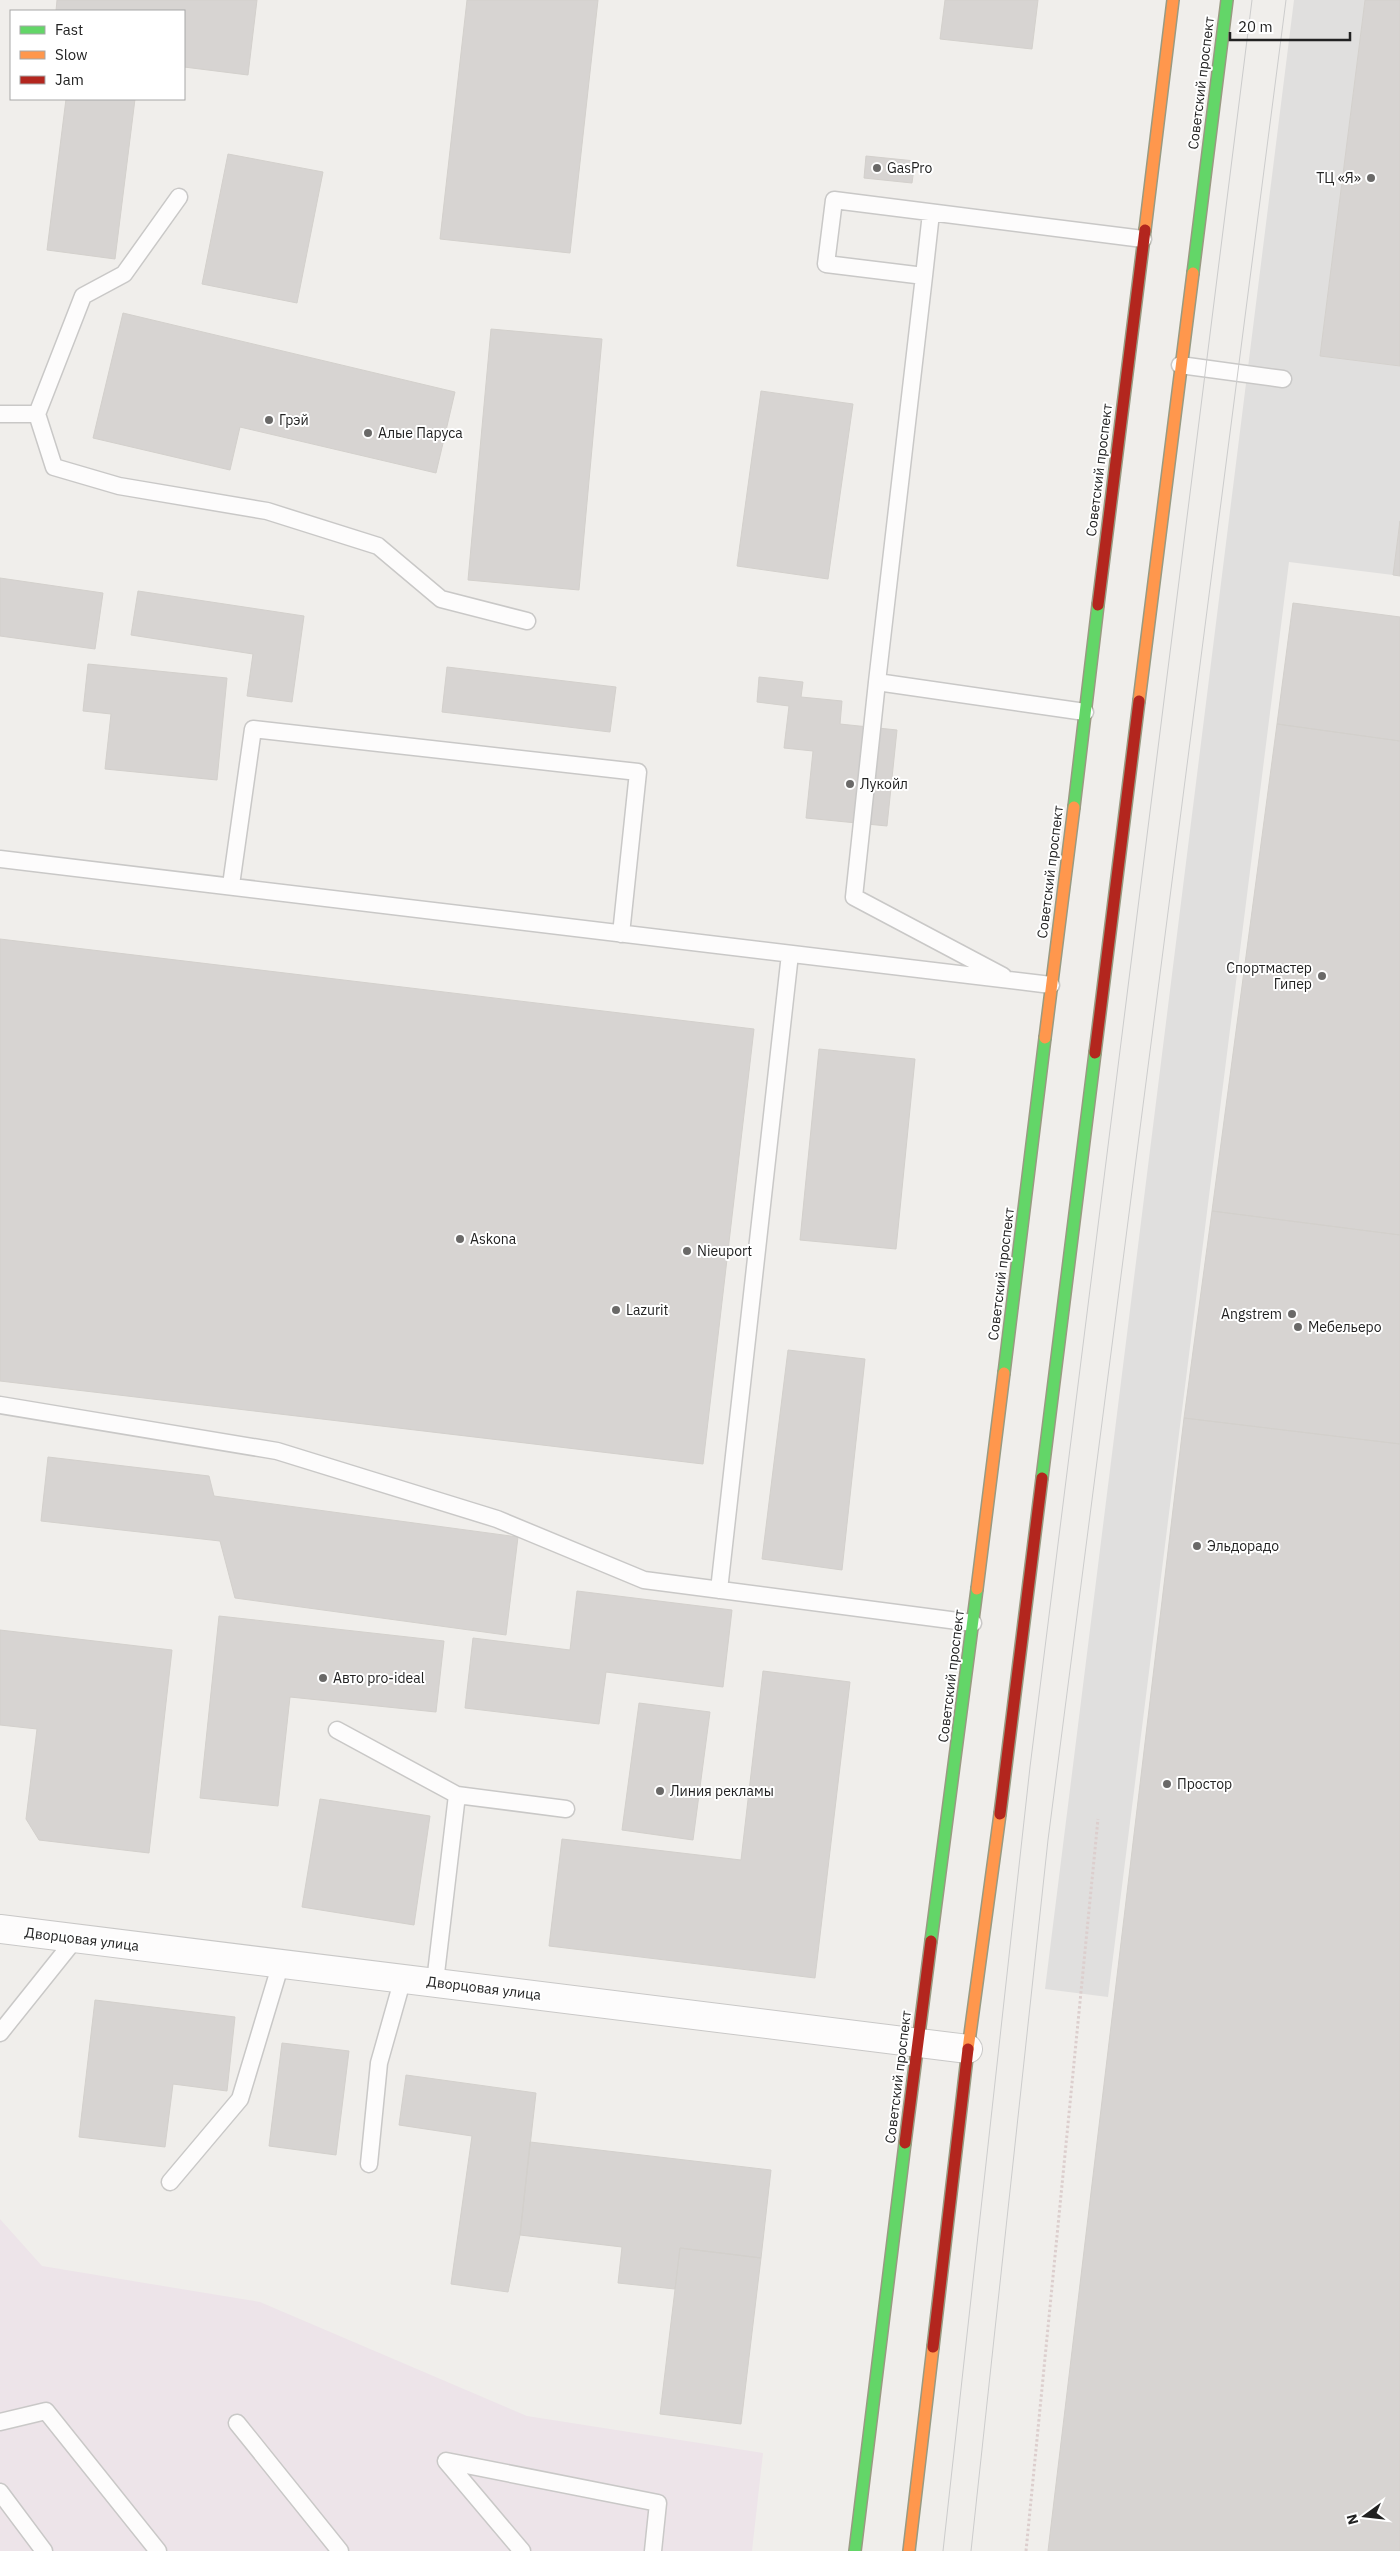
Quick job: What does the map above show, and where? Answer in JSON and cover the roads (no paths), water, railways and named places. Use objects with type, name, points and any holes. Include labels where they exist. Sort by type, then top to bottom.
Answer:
[{"type":"main road","name":"Советский проспект","points":[[855,2551],[918,2042],[973,1623],[1173,0]]},
{"type":"main road","name":"Советский проспект","points":[[909,2551],[968,2049],[1006,1766],[1226,0]]},
{"type":"street","name":"Дворцовая улица","points":[[0,1929],[968,2049]]},
{"type":"lane","points":[[178,197],[124,274],[83,296],[36,414],[54,467],[119,486],[267,511],[378,546],[441,599],[527,621]]},
{"type":"lane","points":[[924,276],[826,264],[834,200],[1143,238]]},
{"type":"lane","points":[[931,212],[854,897],[1012,980]]},
{"type":"lane","points":[[1180,365],[1283,379]]},
{"type":"lane","points":[[0,414],[36,414]]},
{"type":"lane","points":[[877,682],[1085,712]]},
{"type":"lane","points":[[231,885],[253,729],[638,772],[621,934]]},
{"type":"lane","points":[[0,859],[231,885],[1051,985]]},
{"type":"lane","points":[[719,1590],[790,954]]},
{"type":"lane","points":[[0,1405],[277,1451],[497,1519],[644,1580],[973,1623]]},
{"type":"lane","points":[[337,1730],[457,1795],[566,1809]]},
{"type":"lane","points":[[435,1982],[457,1795]]},
{"type":"lane","points":[[0,2033],[76,1938]]},
{"type":"lane","points":[[170,2182],[240,2100],[281,1964]]},
{"type":"lane","points":[[369,2164],[379,2063],[403,1978]]},
{"type":"lane","points":[[0,2422],[46,2411],[158,2551]]},
{"type":"lane","points":[[237,2423],[340,2551]]},
{"type":"lane","points":[[522,2551],[446,2461],[658,2503],[653,2551]]},
{"type":"lane","points":[[0,2492],[44,2551]]},
{"type":"tram line","points":[[943,2551],[1030,1767],[1252,0]]},
{"type":"tram line","points":[[971,2551],[1048,1840],[1286,0]]},
{"type":"place","name":"GasPro","points":[[877,168]]},
{"type":"place","name":"ТЦ «Я»","points":[[1371,178]]},
{"type":"place","name":"Грэй","points":[[269,420]]},
{"type":"place","name":"Алые Паруса","points":[[368,433]]},
{"type":"place","name":"Лукойл","points":[[850,784]]},
{"type":"place","name":"Спортмастер Гипер","points":[[1322,976]]},
{"type":"place","name":"Askona","points":[[460,1239]]},
{"type":"place","name":"Nieuport","points":[[687,1251]]},
{"type":"place","name":"Lazurit","points":[[616,1310]]},
{"type":"place","name":"Angstrem","points":[[1292,1314]]},
{"type":"place","name":"Мебельеро","points":[[1298,1327]]},
{"type":"place","name":"Эльдорадо","points":[[1197,1546]]},
{"type":"place","name":"Авто pro-ideal","points":[[323,1678]]},
{"type":"place","name":"Простор","points":[[1167,1784]]},
{"type":"place","name":"Линия рекламы","points":[[660,1791]]}]
